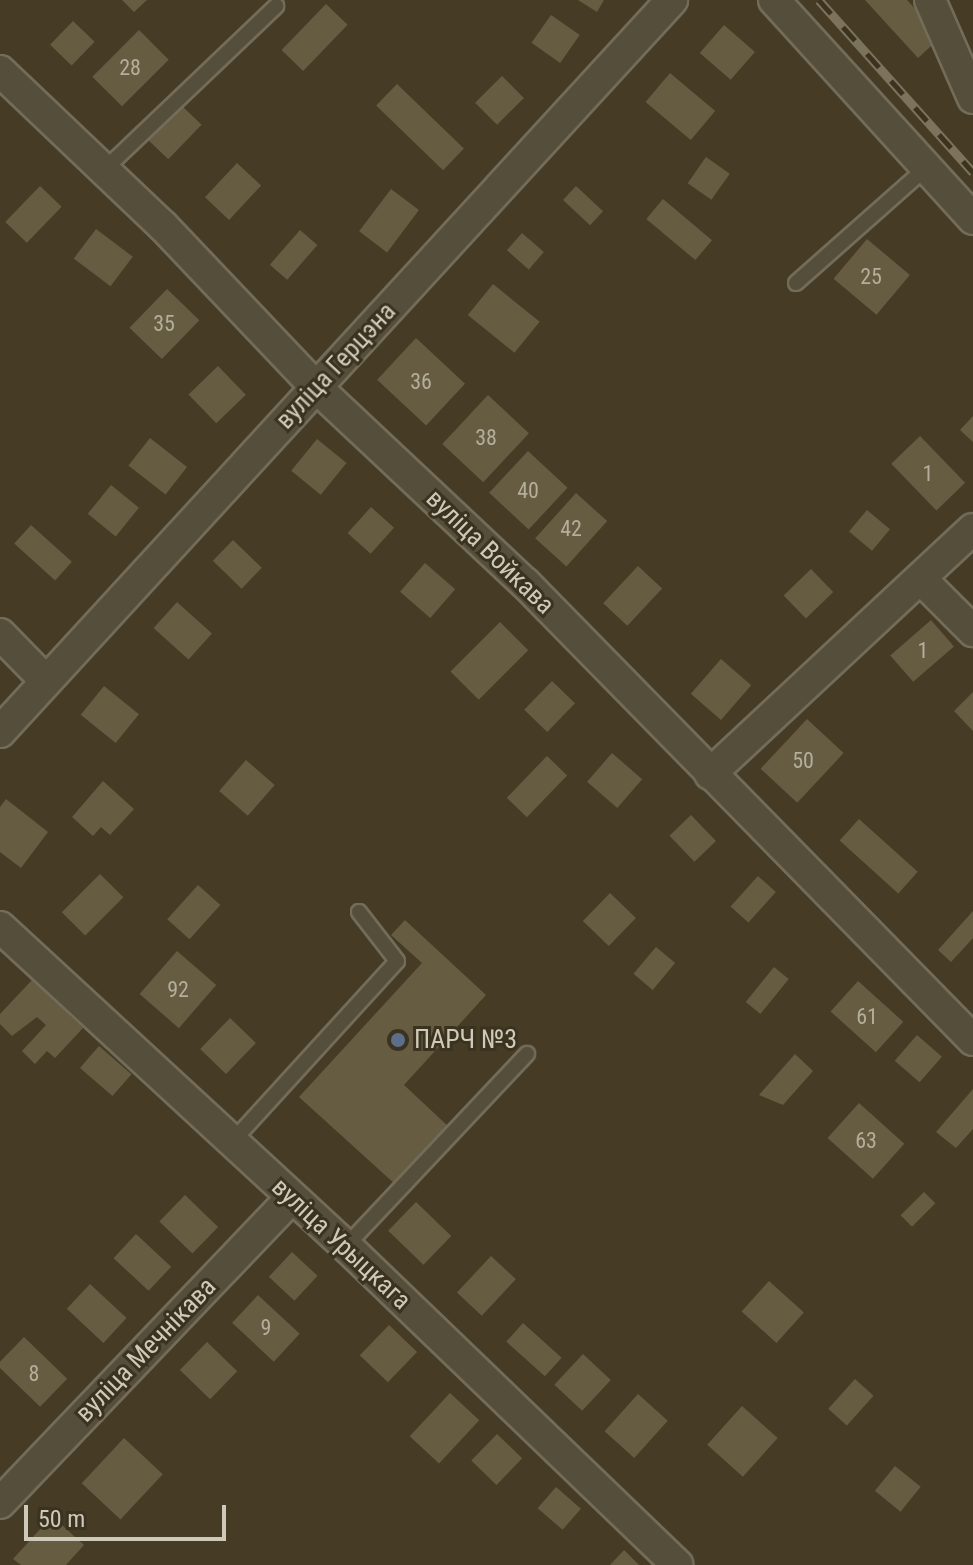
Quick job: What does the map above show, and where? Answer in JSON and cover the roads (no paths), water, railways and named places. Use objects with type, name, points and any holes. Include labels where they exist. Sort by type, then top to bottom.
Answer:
[{"type":"street","name":"вуліца Герцэна","points":[[0,732],[672,0]]},
{"type":"street","points":[[774,0],[973,219]]},
{"type":"street","points":[[930,0],[973,98]]},
{"type":"street","name":"вуліца Войкава","points":[[0,71],[104,170],[317,388],[525,583],[973,1040]]},
{"type":"street","points":[[710,774],[973,529]]},
{"type":"street","points":[[921,579],[973,631]]},
{"type":"street","points":[[0,634],[46,681]]},
{"type":"street","name":"вуліца Урыцкага","points":[[0,927],[346,1246],[677,1565]]},
{"type":"street","name":"вуліца Мечнікава","points":[[0,1503],[291,1198]]},
{"type":"lane","points":[[104,170],[276,6]]},
{"type":"lane","points":[[796,283],[927,167]]},
{"type":"lane","points":[[231,1143],[397,961],[359,912]]},
{"type":"lane","points":[[346,1246],[527,1054]]},
{"type":"railway","points":[[819,0],[973,172]]},
{"type":"place","name":"ПАРЧ №3","points":[[398,1040]]}]
